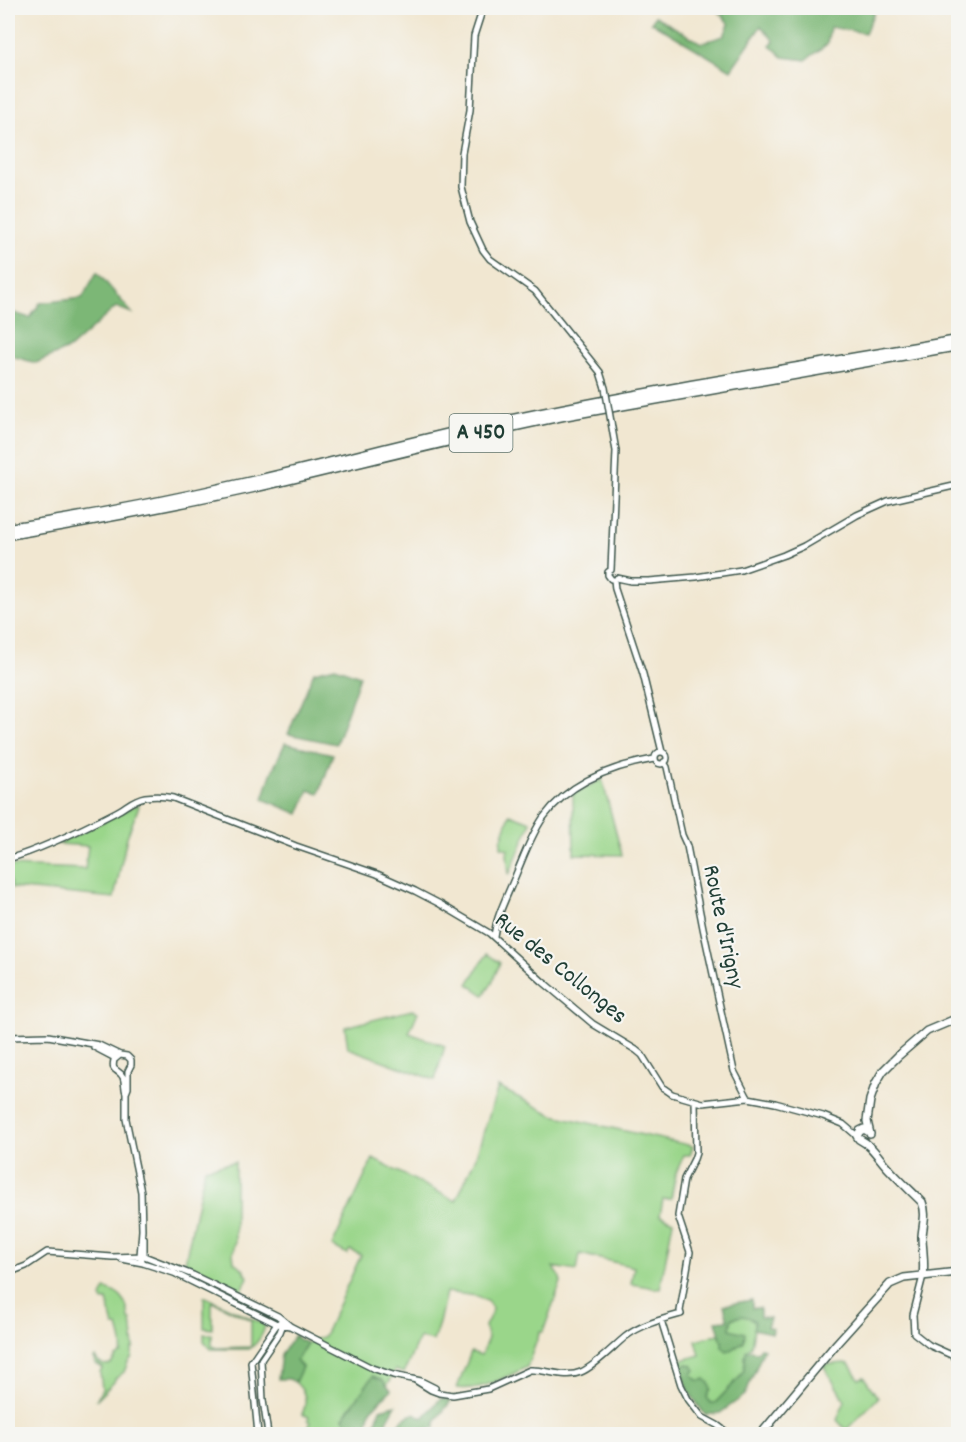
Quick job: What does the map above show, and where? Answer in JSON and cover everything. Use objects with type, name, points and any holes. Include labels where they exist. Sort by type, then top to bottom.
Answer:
[{"type":"highway","name":"A 450","points":[[8,528],[250,482],[467,429],[569,407],[958,340]]},
{"type":"highway","name":"A 450","points":[[8,535],[189,502],[502,428],[958,346]]},
{"type":"main road","points":[[923,1276],[925,1264],[922,1236],[925,1209],[922,1202],[889,1170],[864,1135],[872,1091],[882,1071],[927,1031],[958,1020]]},
{"type":"main road","points":[[761,1434],[844,1334],[890,1284],[904,1278],[958,1272]]},
{"type":"street","points":[[483,8],[474,36],[470,110],[462,153],[461,187],[465,208],[483,250],[490,259],[535,291],[600,372],[616,451],[611,570],[618,572],[615,589],[646,684],[662,752],[666,756],[664,762],[658,763],[654,759]]},
{"type":"street","points":[[615,579],[649,581],[741,570],[804,546],[857,515],[888,501],[958,485]]},
{"type":"street","points":[[654,759],[656,753],[662,752]]},
{"type":"street","points":[[491,935],[529,844],[550,810],[572,789],[589,780],[625,765],[654,759]]},
{"type":"street","name":"Route d'Irigny","points":[[664,762],[682,835],[687,846],[734,1071],[748,1098]]},
{"type":"street","name":"Rue des Collonges","points":[[8,859],[33,850],[145,797],[173,798],[192,804],[377,874],[440,904],[491,935],[593,1024],[636,1050],[642,1055],[656,1080],[666,1091],[707,1103],[748,1098],[817,1115],[843,1124],[864,1135]]},
{"type":"street","points":[[8,1037],[48,1036],[105,1047],[117,1057],[127,1056],[131,1067],[128,1071],[126,1093]]},
{"type":"street","points":[[117,1057],[113,1066],[124,1080],[127,1126],[141,1192],[142,1263]]},
{"type":"street","points":[[120,1073],[128,1071]]},
{"type":"street","points":[[112,1257],[142,1263],[200,1282],[278,1316],[281,1323],[372,1368],[415,1380],[439,1393],[453,1395],[488,1389],[530,1370],[567,1374],[582,1372],[630,1333],[681,1314],[690,1252],[678,1216],[684,1179],[696,1153],[695,1101]]},
{"type":"street","points":[[8,1273],[26,1266],[47,1252],[112,1257],[142,1256],[180,1269],[200,1282]]},
{"type":"street","points":[[923,1276],[914,1315],[914,1333],[923,1341],[958,1358]]},
{"type":"street","points":[[661,1320],[681,1385],[688,1399],[702,1417],[729,1434]]},
{"type":"street","points":[[258,1434],[251,1362],[281,1323]]},
{"type":"street","points":[[267,1434],[261,1360],[281,1323]]},
{"type":"green space","points":[[716,8],[876,8],[865,33],[830,27],[827,44],[806,60],[783,57],[770,45],[774,41],[761,26],[731,70],[651,22],[655,16],[701,43],[724,36],[729,24]]},
{"type":"green space","points":[[97,272],[132,313],[116,307],[70,348],[36,363],[8,355],[8,311],[30,318],[40,303],[82,298]]},
{"type":"green space","points":[[335,667],[360,676],[336,744],[288,734],[314,672]]},
{"type":"green space","points":[[285,743],[333,754],[319,794],[309,790],[299,814],[263,799]]},
{"type":"green space","points":[[602,779],[622,855],[574,854],[573,794]]},
{"type":"green space","points":[[138,804],[127,837],[114,898],[12,888],[8,866],[85,869],[88,846],[58,844]]},
{"type":"green space","points":[[510,814],[531,822],[509,875],[508,849],[501,847],[501,841]]},
{"type":"green space","points":[[487,954],[500,963],[484,995],[468,984]]},
{"type":"green space","points":[[412,1010],[418,1012],[409,1033],[445,1046],[435,1080],[348,1048],[345,1027]]},
{"type":"green space","points":[[498,1087],[553,1115],[693,1146],[690,1155],[684,1155],[676,1173],[671,1199],[663,1199],[660,1215],[673,1221],[660,1289],[631,1284],[634,1267],[580,1254],[577,1271],[553,1267],[561,1282],[543,1332],[540,1332],[527,1367],[493,1382],[467,1388],[457,1388],[471,1352],[481,1355],[488,1338],[485,1326],[492,1308],[488,1302],[477,1296],[446,1292],[433,1341],[419,1338],[404,1373],[395,1370],[390,1381],[369,1406],[351,1433],[353,1434],[305,1434],[311,1422],[308,1420],[309,1417],[302,1414],[305,1397],[302,1389],[295,1382],[302,1367],[296,1361],[307,1343],[324,1336],[361,1255],[350,1250],[347,1254],[332,1246],[373,1159],[456,1201],[475,1159]]},
{"type":"green space","points":[[235,1162],[233,1253],[234,1262],[243,1269],[248,1277],[242,1293],[186,1266],[185,1262],[205,1168]]},
{"type":"green space","points":[[105,1289],[116,1293],[126,1304],[129,1320],[131,1320],[134,1348],[124,1372],[96,1400],[102,1389],[100,1372],[103,1368],[96,1364],[94,1358],[106,1365],[111,1364],[122,1353],[118,1326],[114,1326],[107,1300],[103,1301],[101,1297]]},
{"type":"green space","points":[[204,1297],[265,1325],[257,1342],[249,1349],[211,1349],[204,1341],[204,1334],[212,1334],[212,1346],[216,1348],[251,1347],[251,1320],[212,1301],[212,1329],[204,1328]]},
{"type":"green space","points":[[752,1300],[752,1308],[760,1308],[760,1317],[770,1318],[767,1327],[773,1329],[772,1333],[753,1329],[755,1322],[749,1318],[742,1316],[733,1318],[730,1329],[745,1333],[744,1342],[727,1351],[722,1347],[716,1321],[728,1320],[724,1305]]},
{"type":"green space","points":[[741,1316],[748,1317],[755,1322],[751,1346],[746,1351],[744,1370],[715,1403],[711,1403],[706,1398],[700,1381],[693,1377],[688,1364],[681,1367],[679,1361],[700,1355],[696,1340],[719,1334],[722,1342],[737,1347],[744,1333],[730,1330],[731,1321]]},
{"type":"green space","points":[[295,1335],[307,1343],[296,1361],[302,1367],[295,1382],[289,1379],[278,1379],[281,1354]]},
{"type":"green space","points":[[761,1348],[764,1349],[745,1395],[720,1413],[705,1415],[689,1392],[681,1367],[692,1365],[695,1370],[693,1377],[700,1381],[705,1379],[709,1383],[711,1389],[707,1398],[711,1403],[715,1403],[744,1370],[746,1351],[751,1350],[757,1353]]},
{"type":"green space","points":[[849,1364],[859,1379],[864,1377],[878,1398],[846,1430],[837,1420],[845,1401],[823,1365]]},
{"type":"green space","points":[[373,1376],[383,1380],[391,1390],[371,1410],[366,1429],[373,1431],[380,1409],[396,1405],[387,1421],[389,1429],[394,1432],[403,1419],[415,1413],[423,1418],[441,1398],[451,1401],[436,1420],[435,1428],[421,1429],[415,1434],[355,1434],[343,1418]]}]
